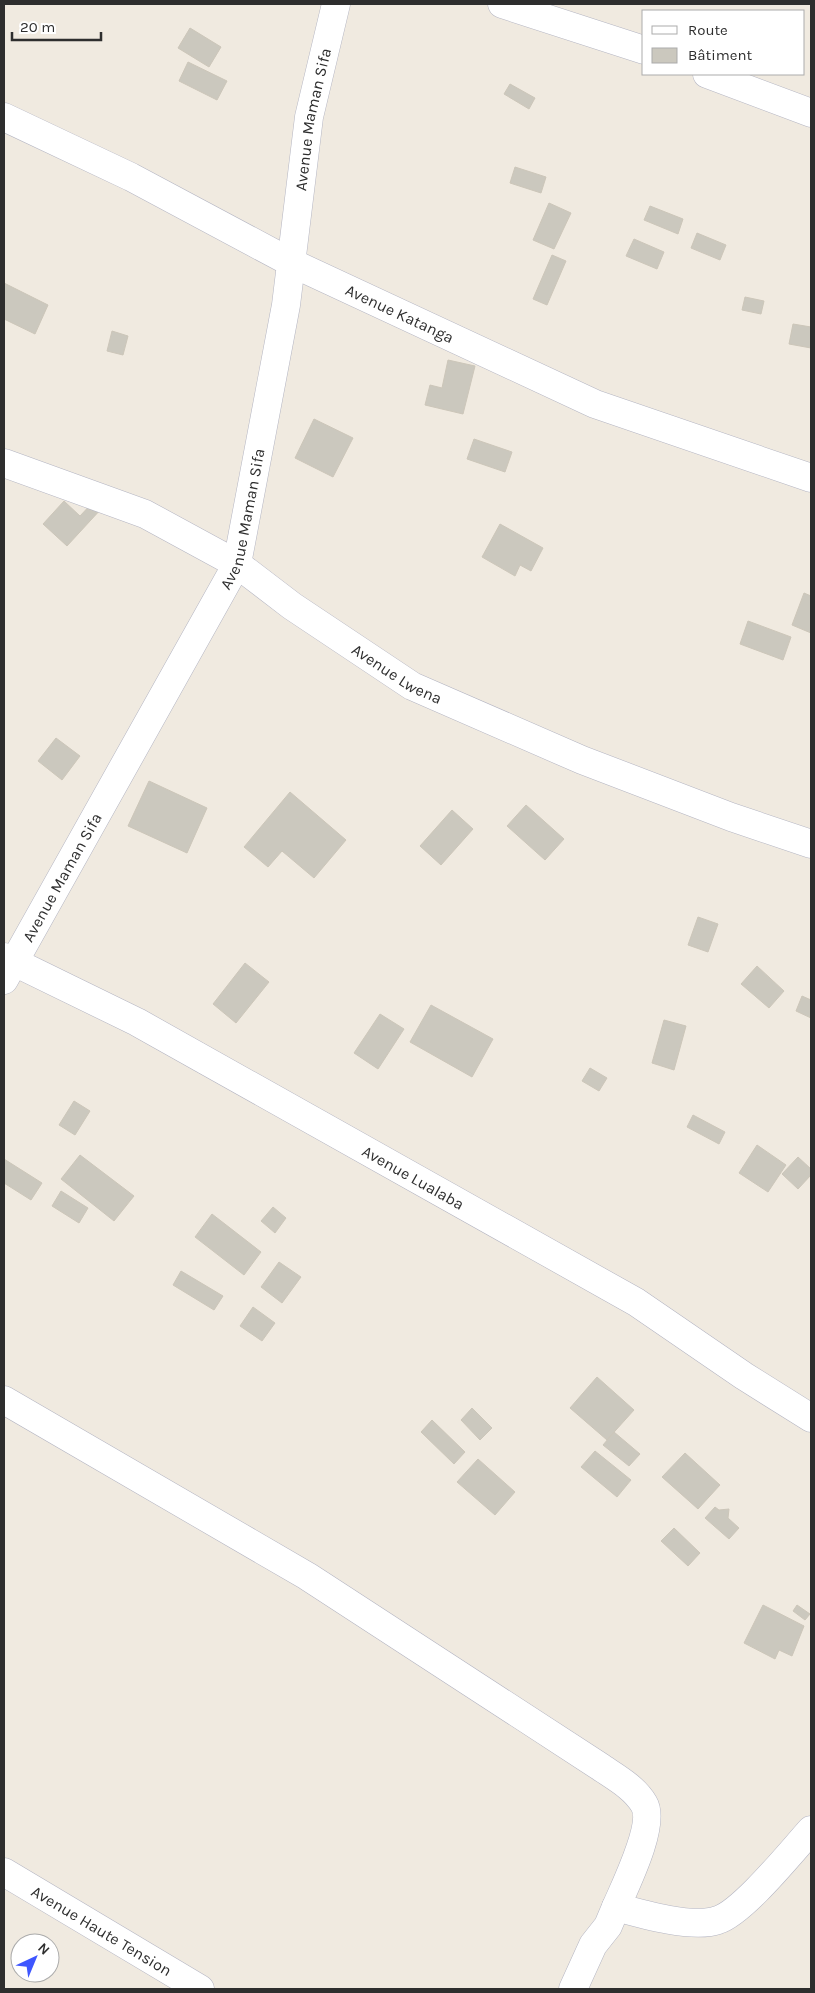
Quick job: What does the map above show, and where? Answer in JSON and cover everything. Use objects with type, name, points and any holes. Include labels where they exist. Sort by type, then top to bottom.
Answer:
[{"type":"street","name":"Avenue Maman Sifa","points":[[7,966],[237,564],[286,305],[309,118],[336,4]]},
{"type":"street","points":[[502,4],[642,49]]},
{"type":"street","points":[[710,75],[811,113]]},
{"type":"street","name":"Avenue Katanga","points":[[4,117],[131,177],[292,263],[595,404],[811,478]]},
{"type":"street","name":"Avenue Lwena","points":[[4,463],[145,514],[237,564],[292,606],[412,686],[582,760],[731,817],[811,844]]},
{"type":"street","name":"Avenue Lualaba","points":[[7,966],[137,1022],[636,1302],[744,1376],[811,1418]]},
{"type":"street","points":[[4,1400],[307,1576],[599,1766],[632,1790],[645,1805],[645,1827],[642,1846],[608,1926],[593,1945],[573,1989]]},
{"type":"street","points":[[616,1907],[649,1916],[689,1922],[717,1920],[736,1910],[811,1830]]},
{"type":"street","name":"Avenue Haute Tension","points":[[4,1872],[200,1989]]},
{"type":"building","points":[[190,28],[221,47],[209,67],[178,48]]},
{"type":"building","points":[[188,62],[227,81],[217,100],[179,81]]},
{"type":"building","points":[[510,84],[535,98],[529,109],[504,94]]},
{"type":"building","points":[[515,167],[546,177],[541,193],[510,183]]},
{"type":"building","points":[[549,203],[571,213],[554,249],[533,240]]},
{"type":"building","points":[[650,206],[683,219],[678,234],[644,220]]},
{"type":"building","points":[[697,233],[726,245],[720,260],[691,248]]},
{"type":"building","points":[[634,239],[664,252],[657,269],[626,256]]},
{"type":"building","points":[[552,255],[566,261],[547,305],[533,299]]},
{"type":"building","points":[[4,283],[48,305],[35,334],[4,319]]},
{"type":"building","points":[[745,297],[764,301],[761,314],[742,310]]},
{"type":"building","points":[[793,324],[811,327],[811,348],[789,344]]},
{"type":"building","points":[[112,331],[128,336],[123,355],[107,351]]},
{"type":"building","points":[[448,360],[475,366],[463,414],[425,405],[430,385],[442,388]]},
{"type":"building","points":[[314,419],[353,438],[333,477],[295,458]]},
{"type":"building","points":[[474,439],[512,452],[505,472],[467,459]]},
{"type":"building","points":[[64,501],[80,516],[94,501],[102,508],[67,546],[43,524]]},
{"type":"building","points":[[500,524],[543,548],[531,571],[520,565],[515,576],[482,557]]},
{"type":"building","points":[[804,593],[811,596],[811,633],[792,625]]},
{"type":"building","points":[[748,621],[791,637],[783,660],[740,644]]},
{"type":"building","points":[[56,738],[80,756],[62,780],[38,761]]},
{"type":"building","points":[[149,781],[207,808],[187,853],[128,826]]},
{"type":"building","points":[[290,792],[346,840],[314,878],[282,851],[268,867],[244,847]]},
{"type":"building","points":[[526,805],[564,839],[545,860],[507,826]]},
{"type":"building","points":[[452,810],[473,829],[441,865],[420,846]]},
{"type":"building","points":[[698,917],[718,924],[708,952],[688,945]]},
{"type":"building","points":[[245,963],[269,982],[236,1023],[213,1004]]},
{"type":"building","points":[[757,966],[784,991],[769,1008],[741,984]]},
{"type":"building","points":[[802,996],[811,1000],[811,1018],[796,1011]]},
{"type":"building","points":[[431,1005],[493,1039],[472,1077],[410,1042]]},
{"type":"building","points":[[380,1014],[404,1029],[378,1069],[354,1053]]},
{"type":"building","points":[[664,1020],[686,1026],[674,1070],[652,1063]]},
{"type":"building","points":[[590,1068],[607,1078],[599,1091],[582,1081]]},
{"type":"building","points":[[74,1101],[90,1111],[75,1135],[59,1125]]},
{"type":"building","points":[[693,1115],[725,1132],[719,1144],[687,1127]]},
{"type":"building","points":[[757,1145],[786,1165],[768,1192],[739,1173]]},
{"type":"building","points":[[80,1155],[134,1196],[114,1221],[61,1179]]},
{"type":"building","points":[[798,1157],[811,1169],[811,1175],[798,1189],[782,1174]]},
{"type":"building","points":[[4,1159],[42,1183],[31,1200],[4,1183]]},
{"type":"building","points":[[61,1191],[88,1208],[79,1223],[52,1206]]},
{"type":"building","points":[[273,1207],[286,1218],[275,1233],[261,1221]]},
{"type":"building","points":[[212,1214],[261,1252],[244,1275],[195,1237]]},
{"type":"building","points":[[279,1262],[301,1277],[282,1303],[261,1287]]},
{"type":"building","points":[[181,1271],[223,1296],[214,1310],[173,1285]]},
{"type":"building","points":[[253,1307],[275,1323],[262,1341],[240,1326]]},
{"type":"building","points":[[597,1377],[634,1410],[607,1440],[570,1408]]},
{"type":"building","points":[[472,1408],[492,1428],[480,1440],[461,1420]]},
{"type":"building","points":[[432,1420],[465,1452],[454,1464],[421,1432]]},
{"type":"building","points":[[614,1432],[640,1454],[629,1466],[603,1445]]},
{"type":"building","points":[[595,1451],[631,1480],[617,1497],[581,1467]]},
{"type":"building","points":[[685,1453],[720,1485],[698,1509],[662,1477]]},
{"type":"building","points":[[478,1459],[515,1492],[495,1515],[457,1482]]},
{"type":"building","points":[[715,1507],[719,1510],[729,1509],[728,1518],[739,1528],[729,1539],[705,1518]]},
{"type":"building","points":[[674,1528],[700,1553],[688,1566],[661,1541]]},
{"type":"building","points":[[763,1605],[804,1626],[792,1656],[779,1650],[775,1659],[744,1643]]},
{"type":"building","points":[[797,1605],[810,1614],[805,1620],[793,1611]]}]
